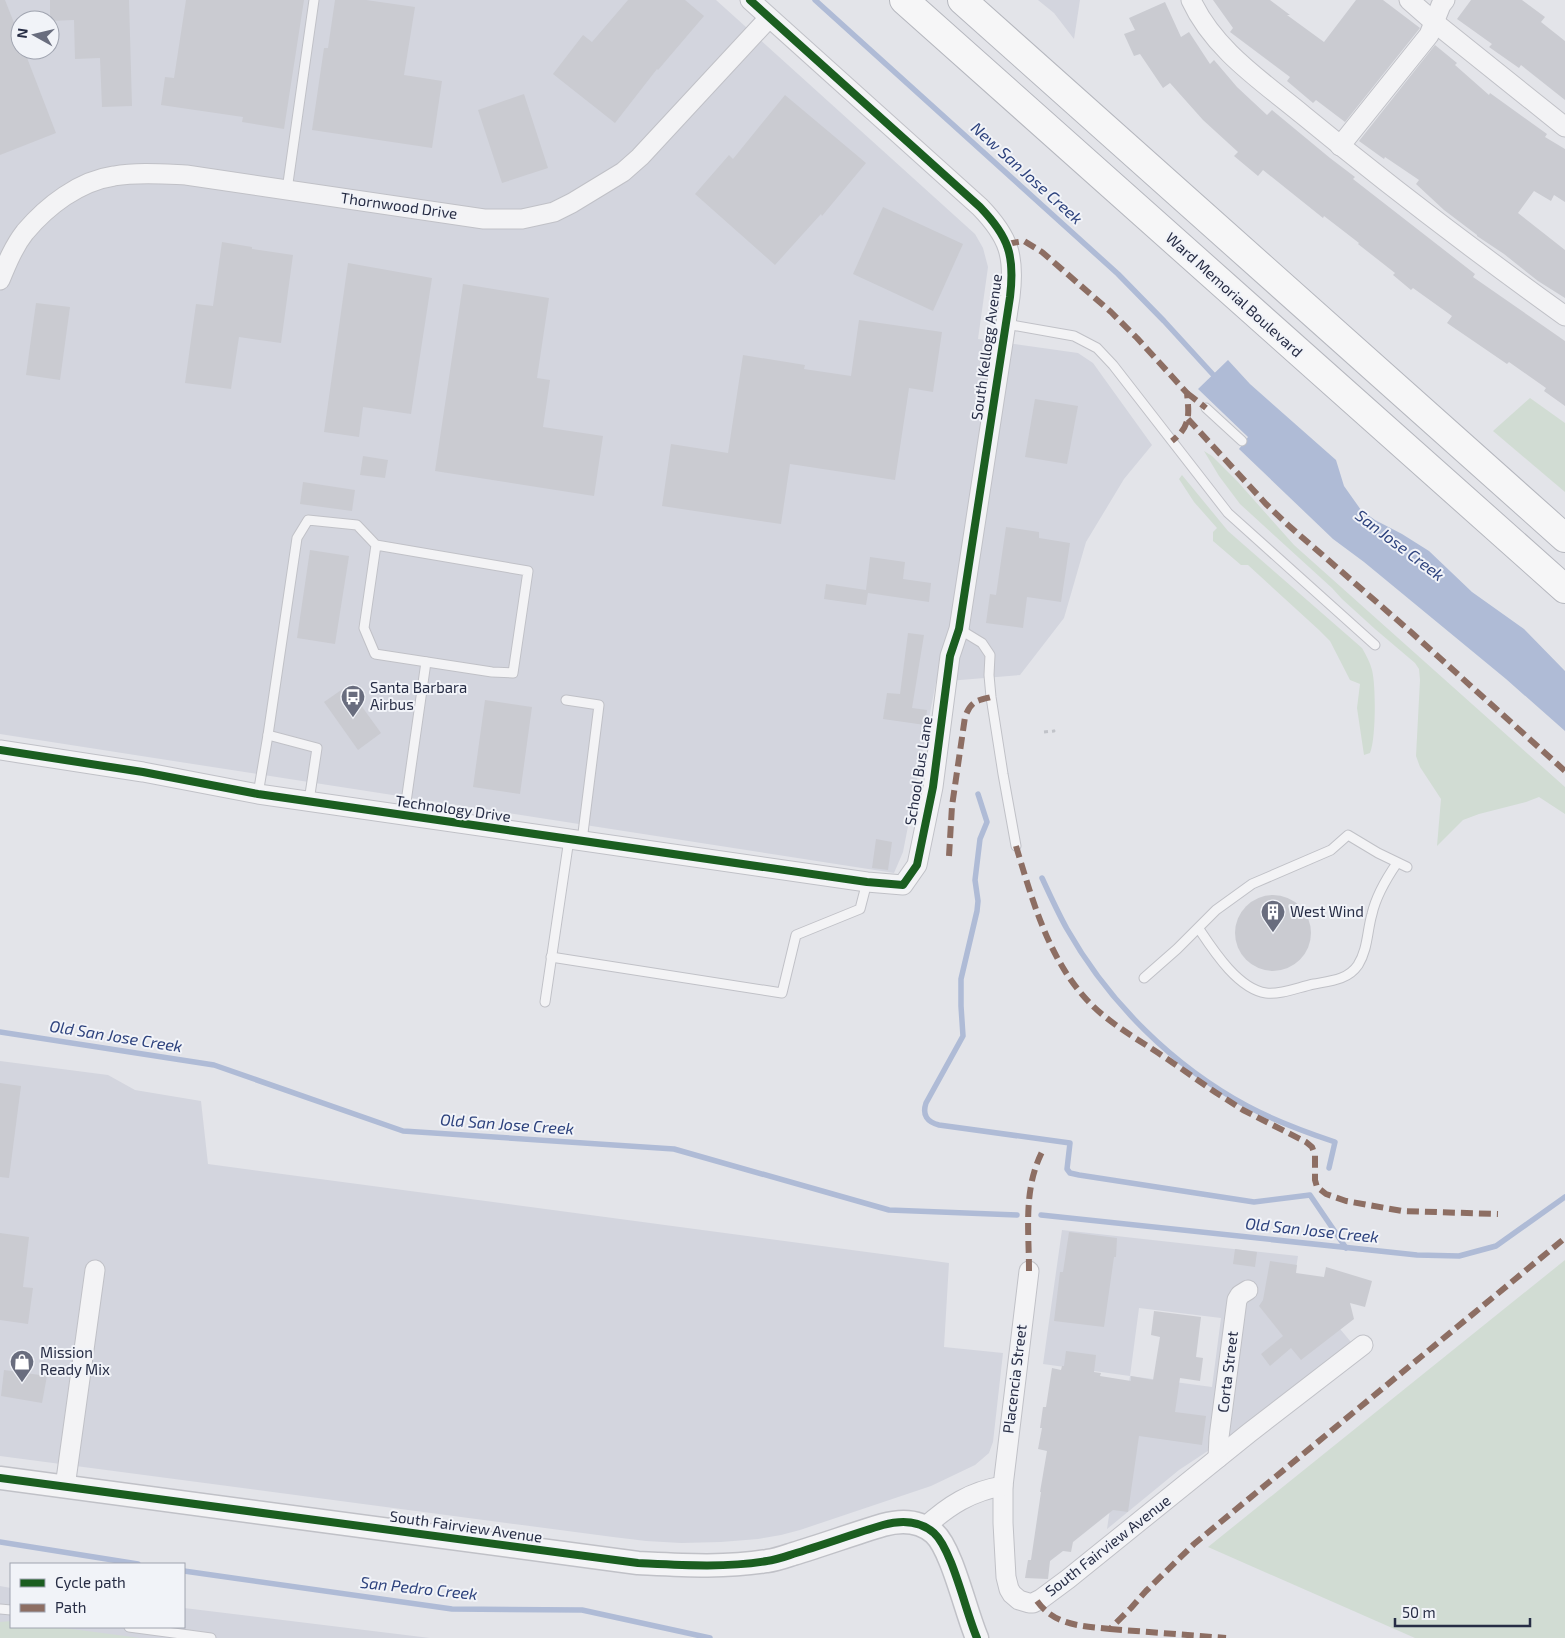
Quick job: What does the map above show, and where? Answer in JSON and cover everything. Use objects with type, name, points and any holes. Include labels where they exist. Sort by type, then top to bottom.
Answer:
[{"type":"highway","name":"Ward Memorial Boulevard","points":[[904,0],[1565,589]]},
{"type":"highway","points":[[962,0],[1565,538]]},
{"type":"street","name":"South Kellogg Avenue","points":[[750,0],[980,207],[994,223],[1006,244],[1012,266],[1006,324],[959,629],[950,656]]},
{"type":"street","points":[[1191,0],[1207,29],[1225,50],[1340,146],[1491,263],[1565,316]]},
{"type":"street","points":[[1409,0],[1565,127]]},
{"type":"street","points":[[1340,146],[1429,35],[1441,5],[1445,0]]},
{"type":"street","name":"Thornwood Drive","points":[[0,280],[10,257],[24,233],[46,211],[69,193],[92,181],[114,176],[157,173],[186,175],[484,219],[522,218],[554,212],[623,172],[770,18]]},
{"type":"street","name":"School Bus Lane","points":[[903,885],[917,865],[933,787],[950,656]]},
{"type":"street","name":"Technology Drive","points":[[0,750],[143,772],[258,794],[404,816],[867,882],[903,885]]},
{"type":"street","points":[[65,1487],[95,1270]]},
{"type":"street","name":"Placencia Street","points":[[1003,1486],[1029,1272]]},
{"type":"street","name":"Corta Street","points":[[1218,1458],[1220,1428],[1238,1300],[1240,1295],[1248,1290]]},
{"type":"street","name":"South Fairview Avenue","points":[[1003,1486],[1003,1523],[1009,1589],[1015,1597],[1024,1602],[1033,1603],[1068,1579],[1218,1458],[1363,1345]]},
{"type":"street","name":"South Fairview Avenue","points":[[0,1478],[647,1564],[722,1565],[768,1561],[829,1544],[887,1524],[906,1521],[925,1527]]},
{"type":"street","points":[[977,1638],[943,1546],[939,1538],[925,1527],[952,1505],[965,1498],[984,1490],[1003,1486]]},
{"type":"lane","points":[[287,190],[314,0]]},
{"type":"lane","points":[[1006,324],[1074,336],[1097,348],[1113,365],[1228,513],[1375,645]]},
{"type":"lane","points":[[1206,408],[1242,441]]},
{"type":"lane","points":[[258,794],[297,538],[308,520],[357,525],[376,545],[528,571],[512,673],[492,672],[375,654],[364,628],[376,545]]},
{"type":"lane","points":[[959,629],[982,642],[990,655],[991,697],[1016,846]]},
{"type":"lane","points":[[404,816],[426,662]]},
{"type":"lane","points":[[545,1002],[551,957],[576,840],[599,705],[566,700]]},
{"type":"lane","points":[[268,735],[317,748],[309,801]]},
{"type":"lane","points":[[1144,978],[1199,929],[1216,910],[1252,884],[1331,850],[1348,834],[1407,868]]},
{"type":"lane","points":[[1199,929],[1225,966],[1258,991],[1265,993],[1282,992],[1338,979],[1352,972],[1362,959],[1375,905],[1384,883],[1397,863]]},
{"type":"lane","points":[[551,957],[782,992],[796,935],[860,909],[867,882]]},
{"type":"lane","points":[[136,1628],[210,1638]]},
{"type":"path","points":[[1044,732],[1054,730]]},
{"type":"shaded area","points":[[0,0],[716,0],[975,234],[983,248],[988,267],[978,339],[1078,353],[1093,363],[1152,445],[1124,479],[1086,542],[1064,618],[1020,675],[936,682],[903,852],[894,873],[0,734]]},
{"type":"shaded area","points":[[1038,0],[1080,0],[1074,39],[1054,13]]},
{"type":"shaded area","points":[[1530,398],[1565,423],[1565,492],[1493,431]]},
{"type":"shaded area","points":[[1204,451],[1212,456],[1238,482],[1294,545],[1565,787],[1565,814],[1539,797],[1463,820],[1437,846],[1441,799],[1420,767],[1416,756],[1419,669],[1415,663],[1375,629],[1240,504],[1219,476]]},
{"type":"shaded area","points":[[1182,475],[1228,531],[1362,648],[1371,667],[1374,687],[1375,712],[1370,753],[1364,755],[1357,708],[1360,684],[1350,680],[1330,641],[1319,630],[1248,565],[1241,565],[1213,541],[1213,532],[1217,528],[1194,502],[1179,479]]},
{"type":"shaded area","points":[[0,1061],[108,1075],[135,1090],[201,1101],[208,1164],[949,1263],[944,1347],[1003,1353],[993,1442],[989,1453],[975,1465],[931,1486],[800,1530],[758,1539],[681,1543],[613,1537],[0,1456]]},
{"type":"shaded area","points":[[1062,1230],[1298,1256],[1291,1300],[1318,1303],[1351,1342],[1235,1433],[1179,1470],[1107,1529],[1130,1376],[1043,1364]],"holes":[[[1139,1308],[1221,1318],[1212,1387],[1130,1376]]]},
{"type":"shaded area","points":[[1565,1260],[1565,1638],[1415,1638],[1208,1547]]},
{"type":"shaded area","points":[[0,1586],[10,1588],[10,1628],[185,1628],[185,1608],[430,1638],[0,1638]]},
{"type":"shaded area","points":[[10,1621],[10,1628],[65,1628],[140,1638],[0,1638],[0,1622]]},
{"type":"water","name":"San Jose Creek","points":[[1228,360],[1250,384],[1336,460],[1344,486],[1361,510],[1429,551],[1472,592],[1524,629],[1565,671],[1565,731],[1506,679],[1364,562],[1333,539],[1239,449],[1248,437],[1198,389]]},
{"type":"building","points":[[0,0],[5,0],[10,13],[10,60],[28,60],[56,133],[0,155]]},
{"type":"building","points":[[50,0],[129,0],[132,106],[102,107],[100,58],[75,59],[74,20],[60,21],[60,10],[50,10]]},
{"type":"building","points":[[186,0],[304,0],[284,129],[242,122],[243,117],[161,105],[165,77],[174,78]]},
{"type":"building","points":[[335,0],[366,0],[415,7],[404,75],[442,81],[432,148],[312,130],[324,48],[328,48]]},
{"type":"building","points":[[628,0],[685,0],[704,16],[657,69],[615,123],[553,74],[583,35],[592,42]]},
{"type":"building","points":[[1213,0],[1270,0],[1324,42],[1356,0],[1383,0],[1420,28],[1345,122],[1316,100],[1313,103],[1287,81],[1290,77],[1230,32],[1233,28]]},
{"type":"building","points":[[1471,0],[1522,0],[1545,17],[1541,22],[1565,41],[1565,100],[1521,65],[1519,68],[1489,47],[1492,44],[1457,19]]},
{"type":"building","points":[[1165,2],[1181,37],[1189,32],[1210,64],[1214,60],[1237,87],[1267,115],[1272,110],[1355,177],[1353,179],[1475,274],[1473,277],[1565,341],[1565,406],[1544,391],[1546,388],[1447,323],[1452,316],[1413,288],[1411,290],[1393,275],[1395,273],[1359,243],[1324,216],[1323,218],[1263,170],[1258,176],[1234,156],[1238,152],[1203,120],[1170,83],[1163,88],[1140,54],[1134,56],[1124,34],[1135,30],[1129,18]]},
{"type":"building","points":[[1435,45],[1457,63],[1455,65],[1489,95],[1490,93],[1547,134],[1545,137],[1565,149],[1565,202],[1554,195],[1551,201],[1534,191],[1518,213],[1565,250],[1565,298],[1538,281],[1444,210],[1416,184],[1419,180],[1359,141]]},
{"type":"building","points":[[524,94],[548,168],[502,183],[478,110]]},
{"type":"building","points":[[785,95],[866,163],[822,216],[821,214],[775,265],[695,194],[729,155],[733,159]]},
{"type":"building","points":[[883,207],[963,244],[933,311],[853,274]]},
{"type":"building","points":[[222,242],[293,255],[281,343],[239,337],[231,389],[185,383],[196,304],[213,306]]},
{"type":"building","points":[[348,263],[432,278],[411,414],[363,407],[359,437],[324,432]]},
{"type":"building","points":[[463,284],[549,298],[537,378],[550,380],[543,427],[603,436],[594,496],[435,471]]},
{"type":"building","points":[[36,303],[70,307],[60,380],[26,375]]},
{"type":"building","points":[[859,320],[942,332],[933,392],[909,388],[895,480],[790,464],[781,524],[662,506],[671,444],[728,453],[743,355],[805,365],[804,369],[851,376]]},
{"type":"building","points":[[1035,399],[1078,406],[1067,464],[1025,457]]},
{"type":"building","points":[[363,456],[388,460],[385,478],[360,475]]},
{"type":"building","points":[[303,482],[355,490],[352,511],[300,504]]},
{"type":"building","points":[[1006,527],[1039,532],[1039,538],[1070,543],[1061,602],[1027,597],[1023,628],[986,623],[990,594],[996,595]]},
{"type":"building","points":[[310,550],[349,556],[335,644],[297,638]]},
{"type":"building","points":[[870,557],[905,562],[903,579],[931,583],[929,602],[868,593],[866,605],[824,599],[826,584],[866,590]]},
{"type":"building","points":[[908,633],[924,635],[912,708],[927,710],[925,725],[883,719],[887,693],[900,694]]},
{"type":"building","name":"Santa Barbara Airbus","points":[[347,686],[381,733],[358,750],[324,702]]},
{"type":"building","points":[[485,700],[532,707],[520,794],[473,787]]},
{"type":"building","points":[[876,839],[892,842],[888,870],[872,868]]},
{"type":"building","name":"West Wind","points":[[1273,895],[1287,898],[1300,906],[1308,919],[1311,933],[1308,947],[1300,960],[1287,968],[1273,971],[1259,968],[1246,960],[1238,947],[1235,933],[1238,919],[1246,906],[1259,898]]},
{"type":"building","points":[[0,1083],[21,1086],[9,1178],[0,1177]]},
{"type":"building","points":[[1069,1232],[1117,1238],[1116,1257],[1114,1257],[1104,1327],[1054,1321],[1060,1272],[1063,1272]]},
{"type":"building","points":[[0,1233],[29,1237],[23,1287],[33,1288],[28,1324],[0,1320]]},
{"type":"building","points":[[1235,1249],[1257,1252],[1255,1267],[1233,1264]]},
{"type":"building","points":[[1270,1261],[1297,1265],[1296,1273],[1324,1277],[1326,1267],[1372,1281],[1365,1307],[1350,1303],[1354,1319],[1301,1360],[1291,1348],[1270,1366],[1261,1354],[1283,1336],[1259,1306],[1263,1300]]},
{"type":"building","points":[[1154,1311],[1201,1317],[1196,1357],[1203,1358],[1200,1381],[1180,1378],[1175,1412],[1206,1416],[1202,1445],[1139,1436],[1128,1512],[1113,1510],[1073,1542],[1071,1552],[1063,1551],[1050,1561],[1048,1579],[1025,1578],[1028,1560],[1031,1560],[1047,1451],[1038,1449],[1043,1407],[1046,1407],[1052,1368],[1061,1370],[1062,1366],[1064,1366],[1066,1351],[1096,1355],[1094,1372],[1101,1373],[1100,1376],[1131,1381],[1131,1376],[1153,1380],[1160,1337],[1151,1335]]},
{"type":"building","points":[[4,1370],[47,1376],[42,1403],[1,1396]]},
{"type":"waterway","name":"New San Jose Creek","points":[[815,0],[1118,274],[1218,380]]},
{"type":"waterway","points":[[978,794],[987,822],[980,839],[975,880],[978,901],[977,911],[961,979],[963,1036],[926,1103],[926,1117],[931,1122],[939,1125],[1070,1143],[1067,1169],[1070,1173],[1079,1175],[1254,1202],[1310,1195],[1346,1248]]},
{"type":"waterway","points":[[1042,878],[1064,923],[1084,956],[1102,982],[1145,1030],[1194,1072],[1247,1106],[1268,1117],[1335,1142],[1329,1168]]},
{"type":"waterway","name":"Old San Jose Creek","points":[[0,1032],[214,1065],[403,1131],[674,1149],[889,1210],[1017,1215]]},
{"type":"waterway","name":"Old San Jose Creek","points":[[1041,1215],[1417,1255],[1459,1256],[1496,1246],[1565,1197]]},
{"type":"waterway","name":"San Pedro Creek","points":[[0,1542],[132,1563]]},
{"type":"waterway","name":"San Pedro Creek","points":[[185,1571],[452,1609],[582,1610],[710,1638]]},
{"type":"marked path","points":[[1007,244],[1024,241],[1042,252],[1111,312],[1187,393],[1188,414],[1186,425],[1172,441]]},
{"type":"marked path","points":[[1187,393],[1206,408]]},
{"type":"marked path","points":[[1188,419],[1266,504],[1288,525],[1411,632],[1565,771]]},
{"type":"marked path","points":[[949,856],[952,806],[965,717],[969,708],[975,702],[991,697]]},
{"type":"marked path","points":[[1016,846],[1035,907],[1052,947],[1073,983],[1087,1000],[1117,1026],[1219,1095],[1243,1110],[1306,1142],[1312,1147],[1315,1155],[1315,1180],[1317,1187],[1326,1194],[1346,1201],[1402,1211],[1498,1214]]},
{"type":"marked path","points":[[1029,1271],[1028,1210],[1032,1181],[1042,1152]]},
{"type":"marked path","points":[[1037,1601],[1044,1609],[1061,1620],[1079,1625],[1110,1629],[1194,1544],[1565,1238]]},
{"type":"marked path","points":[[1110,1629],[1226,1638]]},
{"type":"cycle path","points":[[0,750],[143,772],[258,794],[867,882],[903,885],[917,865],[933,787],[950,656],[959,629],[1010,297],[1012,270],[1010,258],[1004,238],[980,207],[750,0]]},
{"type":"cycle path","points":[[0,1478],[654,1564],[719,1565],[770,1561],[883,1525],[896,1522],[910,1522],[928,1529],[941,1541],[953,1567],[977,1638]]},
{"type":"place","name":"Santa Barbara Airbus","points":[[353,718]]},
{"type":"place","name":"West Wind","points":[[1273,933]]},
{"type":"place","name":"Mission Ready Mix","points":[[22,1383]]}]
